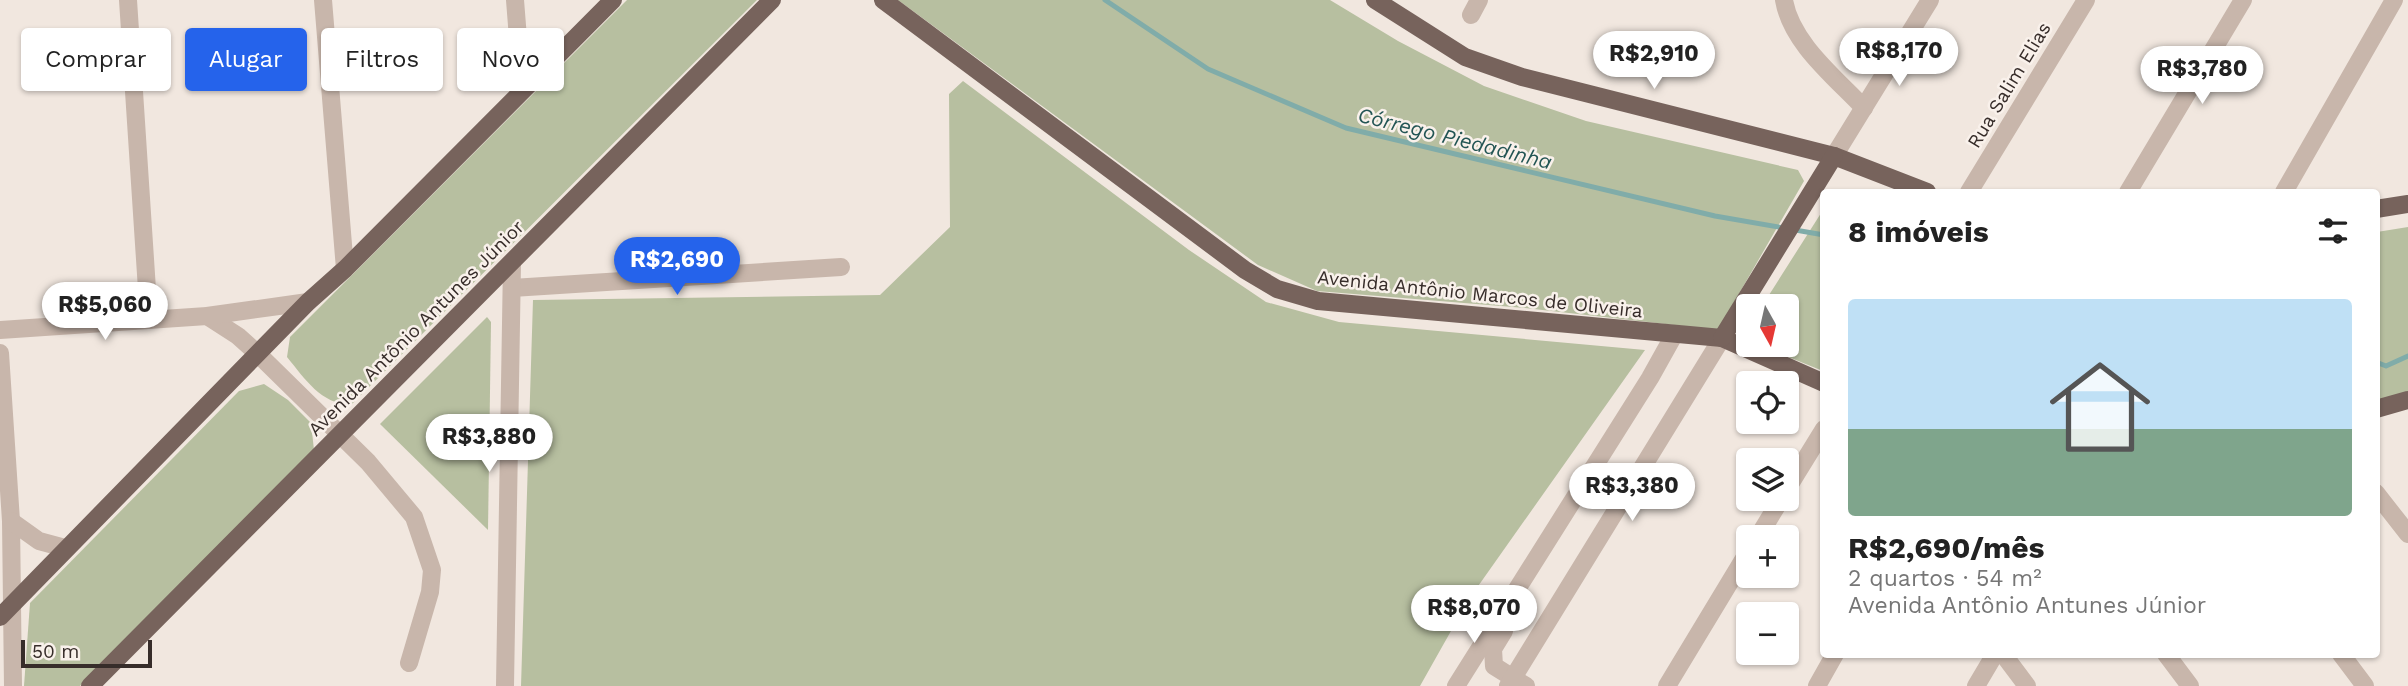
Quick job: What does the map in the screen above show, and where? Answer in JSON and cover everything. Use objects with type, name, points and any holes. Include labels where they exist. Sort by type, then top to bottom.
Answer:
[{"type":"main road","points":[[564,48],[613,0]]},
{"type":"main road","name":"Avenida Antônio Antunes Júnior","points":[[90,686],[772,0]]},
{"type":"main road","name":"Avenida Antônio Marcos de Oliveira","points":[[883,0],[1245,270],[1277,289],[1318,301],[1722,338],[1820,381]]},
{"type":"main road","points":[[1375,0],[1465,57],[1499,69],[1834,156],[1919,189]]},
{"type":"main road","points":[[0,617],[307,302],[345,269],[520,91]]},
{"type":"main road","points":[[1722,338],[1834,156]]},
{"type":"main road","points":[[2380,208],[2408,204]]},
{"type":"main road","points":[[2380,408],[2408,400]]},
{"type":"street","points":[[128,0],[149,320]]},
{"type":"street","points":[[323,0],[345,269]]},
{"type":"street","points":[[515,0],[517,28]]},
{"type":"street","points":[[1783,0],[1798,36],[1864,108]]},
{"type":"street","points":[[1834,156],[1930,0]]},
{"type":"street","name":"Rua Salim Elias","points":[[1971,189],[2085,0]]},
{"type":"street","points":[[2130,189],[2243,0]]},
{"type":"street","points":[[2286,189],[2394,0]]},
{"type":"street","points":[[505,686],[512,262]]},
{"type":"street","points":[[512,288],[841,267]]},
{"type":"street","points":[[0,330],[207,316],[307,302]]},
{"type":"street","points":[[207,316],[238,336],[258,354],[369,462],[414,517],[425,542],[432,569],[430,592],[409,663]]},
{"type":"street","points":[[1456,686],[1650,378],[1674,335]]},
{"type":"street","points":[[1520,584],[1520,605],[1493,649],[1494,666],[1515,684],[1722,338]]},
{"type":"street","points":[[0,353],[11,521],[13,686]]},
{"type":"street","points":[[1799,470],[1820,435]]},
{"type":"street","points":[[2380,498],[2408,534]]},
{"type":"street","points":[[11,521],[38,541],[65,548]]},
{"type":"street","points":[[1667,686],[1736,572]]},
{"type":"street","points":[[1816,686],[1833,658]]},
{"type":"street","points":[[1976,686],[1993,658]]},
{"type":"street","points":[[2006,658],[2027,686]]},
{"type":"street","points":[[2169,658],[2190,686]]},
{"type":"street","points":[[2344,658],[2365,686]]},
{"type":"green space","points":[[627,0],[757,0],[351,405],[340,404],[322,395],[307,382],[287,357],[290,337],[536,91],[564,91],[564,63]]},
{"type":"green space","points":[[898,0],[1330,0],[1398,41],[1484,86],[1586,121],[1798,170],[1804,181],[1739,294],[1736,294],[1736,299],[1718,330],[1525,308],[1317,291],[1258,265]]},
{"type":"green space","points":[[963,81],[1189,250],[1266,302],[1339,322],[1645,350],[1469,599],[1420,686],[521,686],[533,300],[880,295],[950,227],[949,94]]},
{"type":"green space","points":[[1820,215],[1820,370],[1789,357],[1799,357],[1799,294],[1770,294]]},
{"type":"green space","points":[[2408,227],[2408,392],[2380,401],[2380,232]]},
{"type":"green space","points":[[487,317],[491,322],[488,530],[380,424]]},
{"type":"green space","points":[[264,384],[288,400],[311,423],[314,450],[80,686],[24,686],[30,603],[239,391]]},
{"type":"waterway","name":"Córrego Piedadinha","points":[[1105,0],[1208,69],[1346,128],[1715,216],[1820,234]]},
{"type":"waterway","name":"Córrego Piedadinha","points":[[2380,364],[2386,366],[2408,356]]}]
